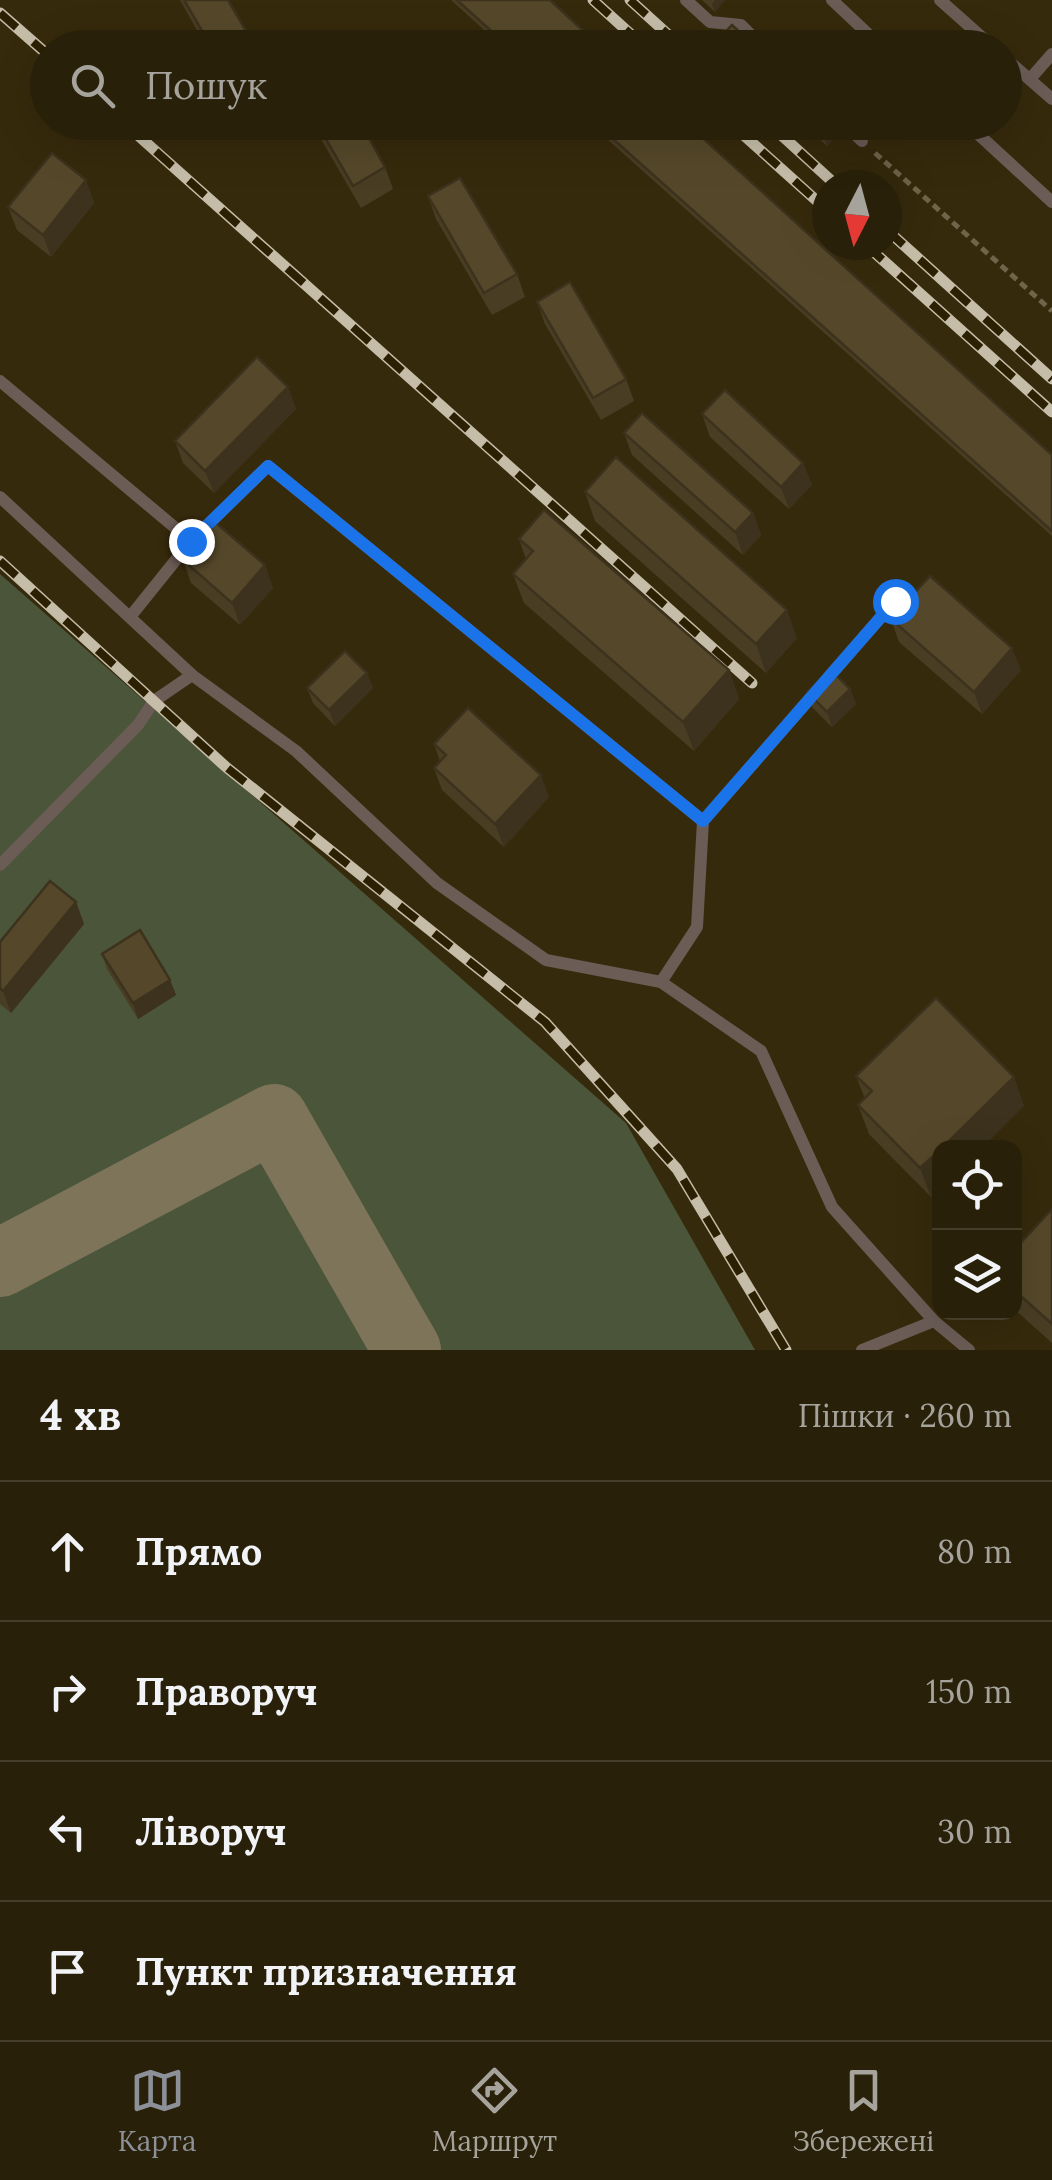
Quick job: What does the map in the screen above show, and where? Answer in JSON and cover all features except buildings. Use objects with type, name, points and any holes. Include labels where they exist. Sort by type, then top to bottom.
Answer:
[{"type":"lane","points":[[686,0],[710,22],[741,25],[746,30]]},
{"type":"lane","points":[[832,0],[864,30]]},
{"type":"lane","points":[[940,0],[974,30]]},
{"type":"lane","points":[[1030,79],[1052,54]]},
{"type":"lane","points":[[1022,72],[1052,99]]},
{"type":"lane","points":[[985,140],[1052,202]]},
{"type":"lane","points":[[0,382],[191,541]]},
{"type":"lane","points":[[130,617],[191,541],[268,466],[703,821]]},
{"type":"lane","points":[[0,496],[192,675],[296,751],[437,883],[546,960],[662,982],[760,1051],[832,1207],[932,1318]]},
{"type":"lane","points":[[662,982],[698,928],[703,821],[895,601]]},
{"type":"lane","points":[[0,865],[138,726],[154,702],[192,675]]},
{"type":"lane","points":[[862,1350],[934,1320],[968,1350]]},
{"type":"path","points":[[862,141],[1052,311]]},
{"type":"green space","points":[[0,574],[626,1123],[755,1350],[0,1350]]},
{"type":"taxiway","points":[[0,1263],[274,1118],[407,1350]]},
{"type":"railway","points":[[593,0],[626,30]]},
{"type":"railway","points":[[630,0],[663,30]]},
{"type":"railway","points":[[0,13],[30,39]]},
{"type":"railway","points":[[143,140],[752,683]]},
{"type":"railway","points":[[749,140],[812,197]]},
{"type":"railway","points":[[787,140],[820,170]]},
{"type":"railway","points":[[902,244],[1052,379]]},
{"type":"railway","points":[[883,260],[1052,412]]},
{"type":"railway","points":[[0,561],[226,767],[545,1022],[677,1169],[786,1350]]},
{"type":"route","points":[[191,541],[268,466],[703,821],[895,601]]}]
